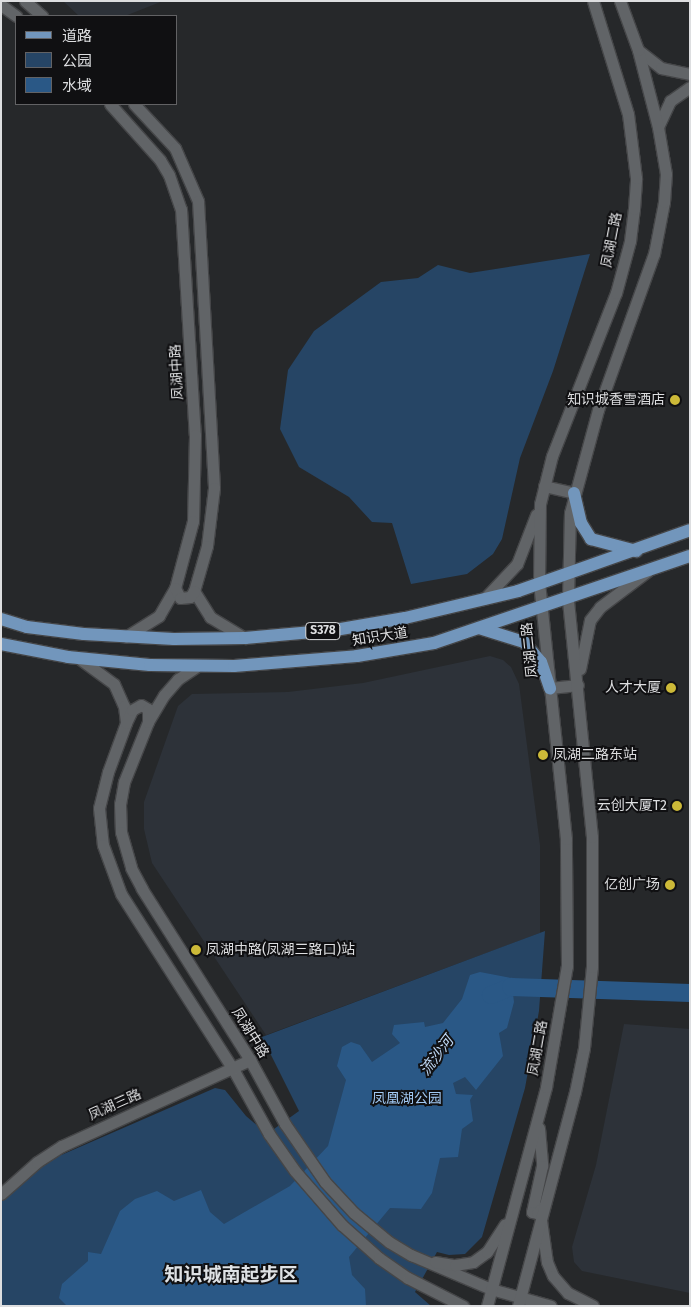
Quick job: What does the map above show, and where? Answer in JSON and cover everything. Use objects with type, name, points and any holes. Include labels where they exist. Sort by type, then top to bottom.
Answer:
[{"type":"main road","points":[[574,493],[581,523],[591,539],[636,552]]},
{"type":"main road","name":"知识大道","points":[[1,619],[26,627],[126,637],[245,638],[335,630],[405,618],[539,584],[636,552],[690,530]]},
{"type":"main road","name":"知识大道","points":[[1,644],[80,659],[196,667],[357,656],[434,643],[690,556]]},
{"type":"main road","points":[[479,628],[524,642],[541,662],[550,688]]},
{"type":"street","points":[[25,1],[41,15]]},
{"type":"street","name":"凤湖二路","points":[[487,1306],[538,1119],[567,966],[566,839],[539,584],[540,504],[552,456],[616,293],[630,240],[634,210],[636,178],[628,114],[593,1]]},
{"type":"street","points":[[519,1302],[541,1216],[550,1196],[575,1092],[588,1015],[592,967],[592,837],[568,599],[574,493],[598,410],[654,254],[666,174],[658,127],[638,50],[620,1]]},
{"type":"street","points":[[1,5],[15,15]]},
{"type":"street","points":[[638,50],[661,68],[690,74]]},
{"type":"street","points":[[658,127],[670,101],[690,87]]},
{"type":"street","name":"凤湖中路","points":[[111,105],[137,131],[169,175],[184,229],[196,474],[193,521],[175,588],[159,616],[126,637]]},
{"type":"street","points":[[135,105],[169,141],[185,164],[194,185],[201,219],[214,488],[207,546],[194,591],[190,597],[180,598],[175,588]]},
{"type":"street","points":[[544,486],[574,493]]},
{"type":"street","points":[[484,599],[517,564],[540,504]]},
{"type":"street","points":[[578,685],[584,640],[590,620],[605,603],[650,570]]},
{"type":"street","points":[[194,591],[210,618],[245,638]]},
{"type":"street","points":[[80,659],[120,690],[126,723]]},
{"type":"street","name":"凤湖中路","points":[[196,667],[170,686],[148,722],[127,775],[120,804],[126,851],[154,910],[250,1060],[285,1124],[325,1182],[388,1242],[421,1260],[519,1302],[551,1306]]},
{"type":"street","points":[[550,688],[578,685]]},
{"type":"street","points":[[148,722],[148,709],[142,705],[132,710],[108,772],[99,808],[100,828],[107,860],[122,894],[156,952],[233,1069],[269,1134],[295,1171],[342,1225],[379,1258],[440,1295],[449,1306]]},
{"type":"street","name":"凤湖三路","points":[[1,1194],[37,1162],[62,1146],[250,1060]]},
{"type":"street","points":[[538,1119],[542,1166],[532,1212],[542,1209],[550,1196]]},
{"type":"street","points":[[421,1260],[455,1265],[474,1262],[487,1252],[514,1210]]},
{"type":"street","points":[[541,1216],[548,1262],[553,1276],[568,1293],[593,1306]]},
{"type":"street","points":[[419,1284],[463,1306]]},
{"type":"shaded area","points":[[63,1],[163,1],[128,15],[78,15]]},
{"type":"shaded area","points":[[490,656],[503,660],[511,667],[519,684],[540,845],[540,933],[266,1035],[152,863],[144,829],[144,802],[178,706],[192,694],[288,692],[363,683]]},
{"type":"shaded area","points":[[624,1024],[690,1029],[690,1293],[582,1271],[574,1262],[572,1247],[596,1165]]},
{"type":"green space","points":[[590,254],[553,371],[520,458],[502,539],[493,554],[467,574],[411,584],[392,523],[372,522],[349,497],[299,467],[280,429],[288,370],[314,331],[381,282],[418,278],[438,265],[470,273]]},
{"type":"green space","name":"凤凰湖公园","points":[[545,931],[539,1011],[525,1088],[482,1237],[465,1254],[449,1255],[437,1252],[415,1292],[431,1306],[1,1306],[1,1202],[30,1175],[59,1156],[215,1088],[225,1090],[246,1116],[267,1134],[299,1111],[262,1037]]},
{"type":"water","points":[[480,972],[511,978],[514,1002],[507,1028],[499,1033],[503,1056],[476,1090],[465,1077],[453,1083],[456,1094],[473,1095],[470,1100],[473,1121],[462,1129],[458,1157],[440,1158],[432,1193],[421,1209],[390,1208],[349,1257],[352,1275],[365,1289],[366,1306],[67,1306],[59,1298],[62,1284],[88,1261],[88,1252],[101,1254],[120,1211],[135,1199],[157,1191],[174,1201],[201,1190],[210,1212],[224,1224],[290,1186],[328,1146],[346,1080],[337,1066],[342,1047],[351,1042],[360,1045],[372,1062],[400,1043],[392,1034],[394,1025],[424,1022],[425,1027],[443,1023],[462,999],[470,975]]},
{"type":"waterway","name":"流沙河","points":[[491,995],[511,987],[690,993]]},
{"type":"place","name":"知识城香雪酒店","points":[[675,400]]},
{"type":"place","name":"人才大厦","points":[[671,688]]},
{"type":"place","name":"凤湖二路东站","points":[[543,755]]},
{"type":"place","name":"云创大厦T2","points":[[677,806]]},
{"type":"place","name":"亿创广场","points":[[670,885]]},
{"type":"place","name":"凤湖中路(凤湖三路口)站","points":[[196,950]]},
{"type":"district","name":"知识城南起步区","points":[[231,1275]]}]
